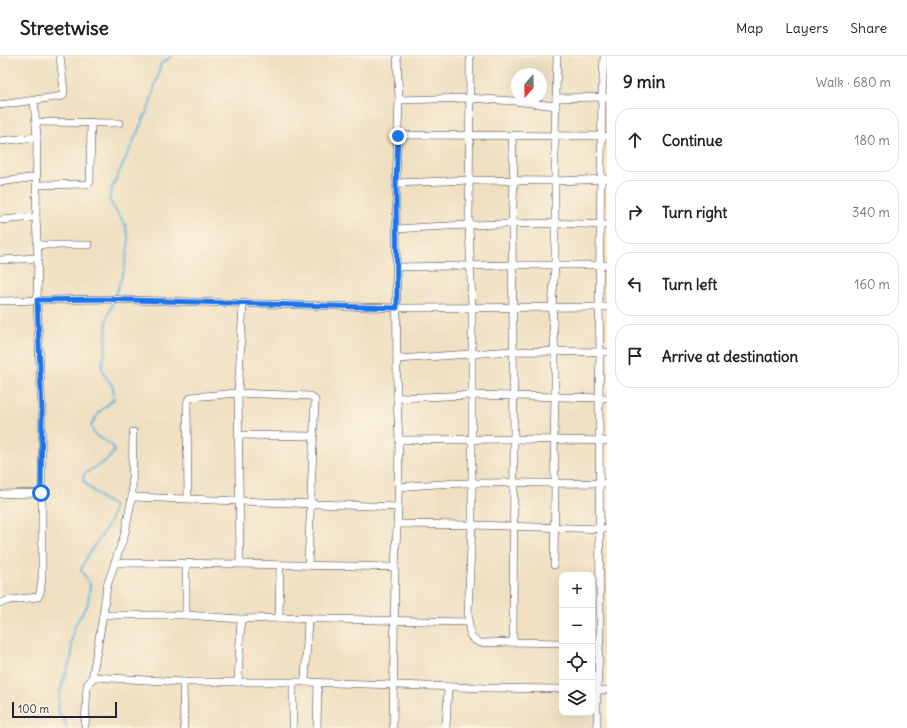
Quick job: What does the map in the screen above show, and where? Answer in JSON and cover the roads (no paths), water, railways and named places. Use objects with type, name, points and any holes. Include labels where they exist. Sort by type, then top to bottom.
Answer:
[{"type":"street","points":[[0,105],[63,96],[64,91],[60,56]]},
{"type":"street","points":[[393,728],[395,622],[394,567],[398,507],[399,440],[397,398],[396,183],[399,100],[397,56]]},
{"type":"street","points":[[470,56],[469,224],[472,306],[472,525],[468,622],[470,635],[473,639],[480,643],[559,643]]},
{"type":"street","points":[[554,565],[554,440],[556,396],[552,307],[556,266],[555,136],[557,56]]},
{"type":"street","points":[[597,728],[595,690],[599,642],[603,529],[599,483],[603,441],[599,398],[603,352],[599,306],[604,265],[604,56]]},
{"type":"street","points":[[556,98],[604,97]]},
{"type":"street","points":[[399,100],[469,98],[556,106]]},
{"type":"street","points":[[0,603],[11,600],[38,597],[42,578],[42,412],[37,300],[37,137],[34,101]]},
{"type":"street","points":[[36,122],[119,123]]},
{"type":"street","points":[[37,185],[88,184],[90,182],[91,122]]},
{"type":"street","points":[[512,135],[514,181],[512,224],[514,396],[513,642]]},
{"type":"street","points":[[398,136],[604,136]]},
{"type":"street","points":[[0,141],[37,137]]},
{"type":"street","points":[[0,182],[37,177]]},
{"type":"street","points":[[396,183],[470,180],[556,181],[604,179]]},
{"type":"street","points":[[0,220],[36,217]]},
{"type":"street","points":[[397,228],[469,224],[604,224]]},
{"type":"street","points":[[38,245],[89,245]]},
{"type":"street","points":[[0,260],[38,258]]},
{"type":"street","points":[[397,267],[604,265]]},
{"type":"street","points":[[0,301],[99,299],[397,308],[472,306],[607,307]]},
{"type":"street","points":[[240,563],[238,393],[243,304]]},
{"type":"street","points":[[398,358],[513,351],[603,352]]},
{"type":"street","points":[[188,498],[188,400],[192,397],[238,393],[311,396],[315,400],[308,565]]},
{"type":"street","points":[[397,398],[472,395],[607,398]]},
{"type":"street","points":[[92,679],[107,586],[125,533],[132,497],[133,432]]},
{"type":"street","points":[[239,435],[313,436]]},
{"type":"street","points":[[399,440],[514,439],[603,441]]},
{"type":"street","points":[[398,487],[472,482],[555,484],[607,483]]},
{"type":"street","points":[[0,494],[41,493]]},
{"type":"street","points":[[132,497],[398,507]]},
{"type":"street","points":[[397,524],[603,529]]},
{"type":"street","points":[[114,563],[240,563],[394,567]]},
{"type":"street","points":[[186,563],[186,615]]},
{"type":"street","points":[[279,618],[280,565]]},
{"type":"street","points":[[103,615],[186,615],[241,619],[279,618],[395,622],[468,622]]},
{"type":"street","points":[[238,682],[241,619]]},
{"type":"street","points":[[305,682],[308,619]]},
{"type":"street","points":[[84,728],[87,685],[92,677],[183,682],[305,682],[559,690]]},
{"type":"street","points":[[183,682],[184,728]]},
{"type":"street","points":[[293,683],[294,728]]},
{"type":"street","points":[[316,728],[318,683]]},
{"type":"street","points":[[446,728],[448,687]]},
{"type":"street","points":[[595,690],[607,690]]},
{"type":"waterway","points":[[66,728],[66,724],[58,711],[60,691],[72,655],[71,643],[74,627],[88,603],[90,584],[81,570],[84,562],[109,524],[114,506],[101,498],[83,481],[84,474],[107,460],[114,452],[113,446],[94,434],[91,426],[99,412],[114,399],[113,387],[105,376],[102,368],[106,345],[107,319],[124,270],[129,241],[125,224],[109,200],[112,188],[149,107],[161,64],[172,56]]}]
